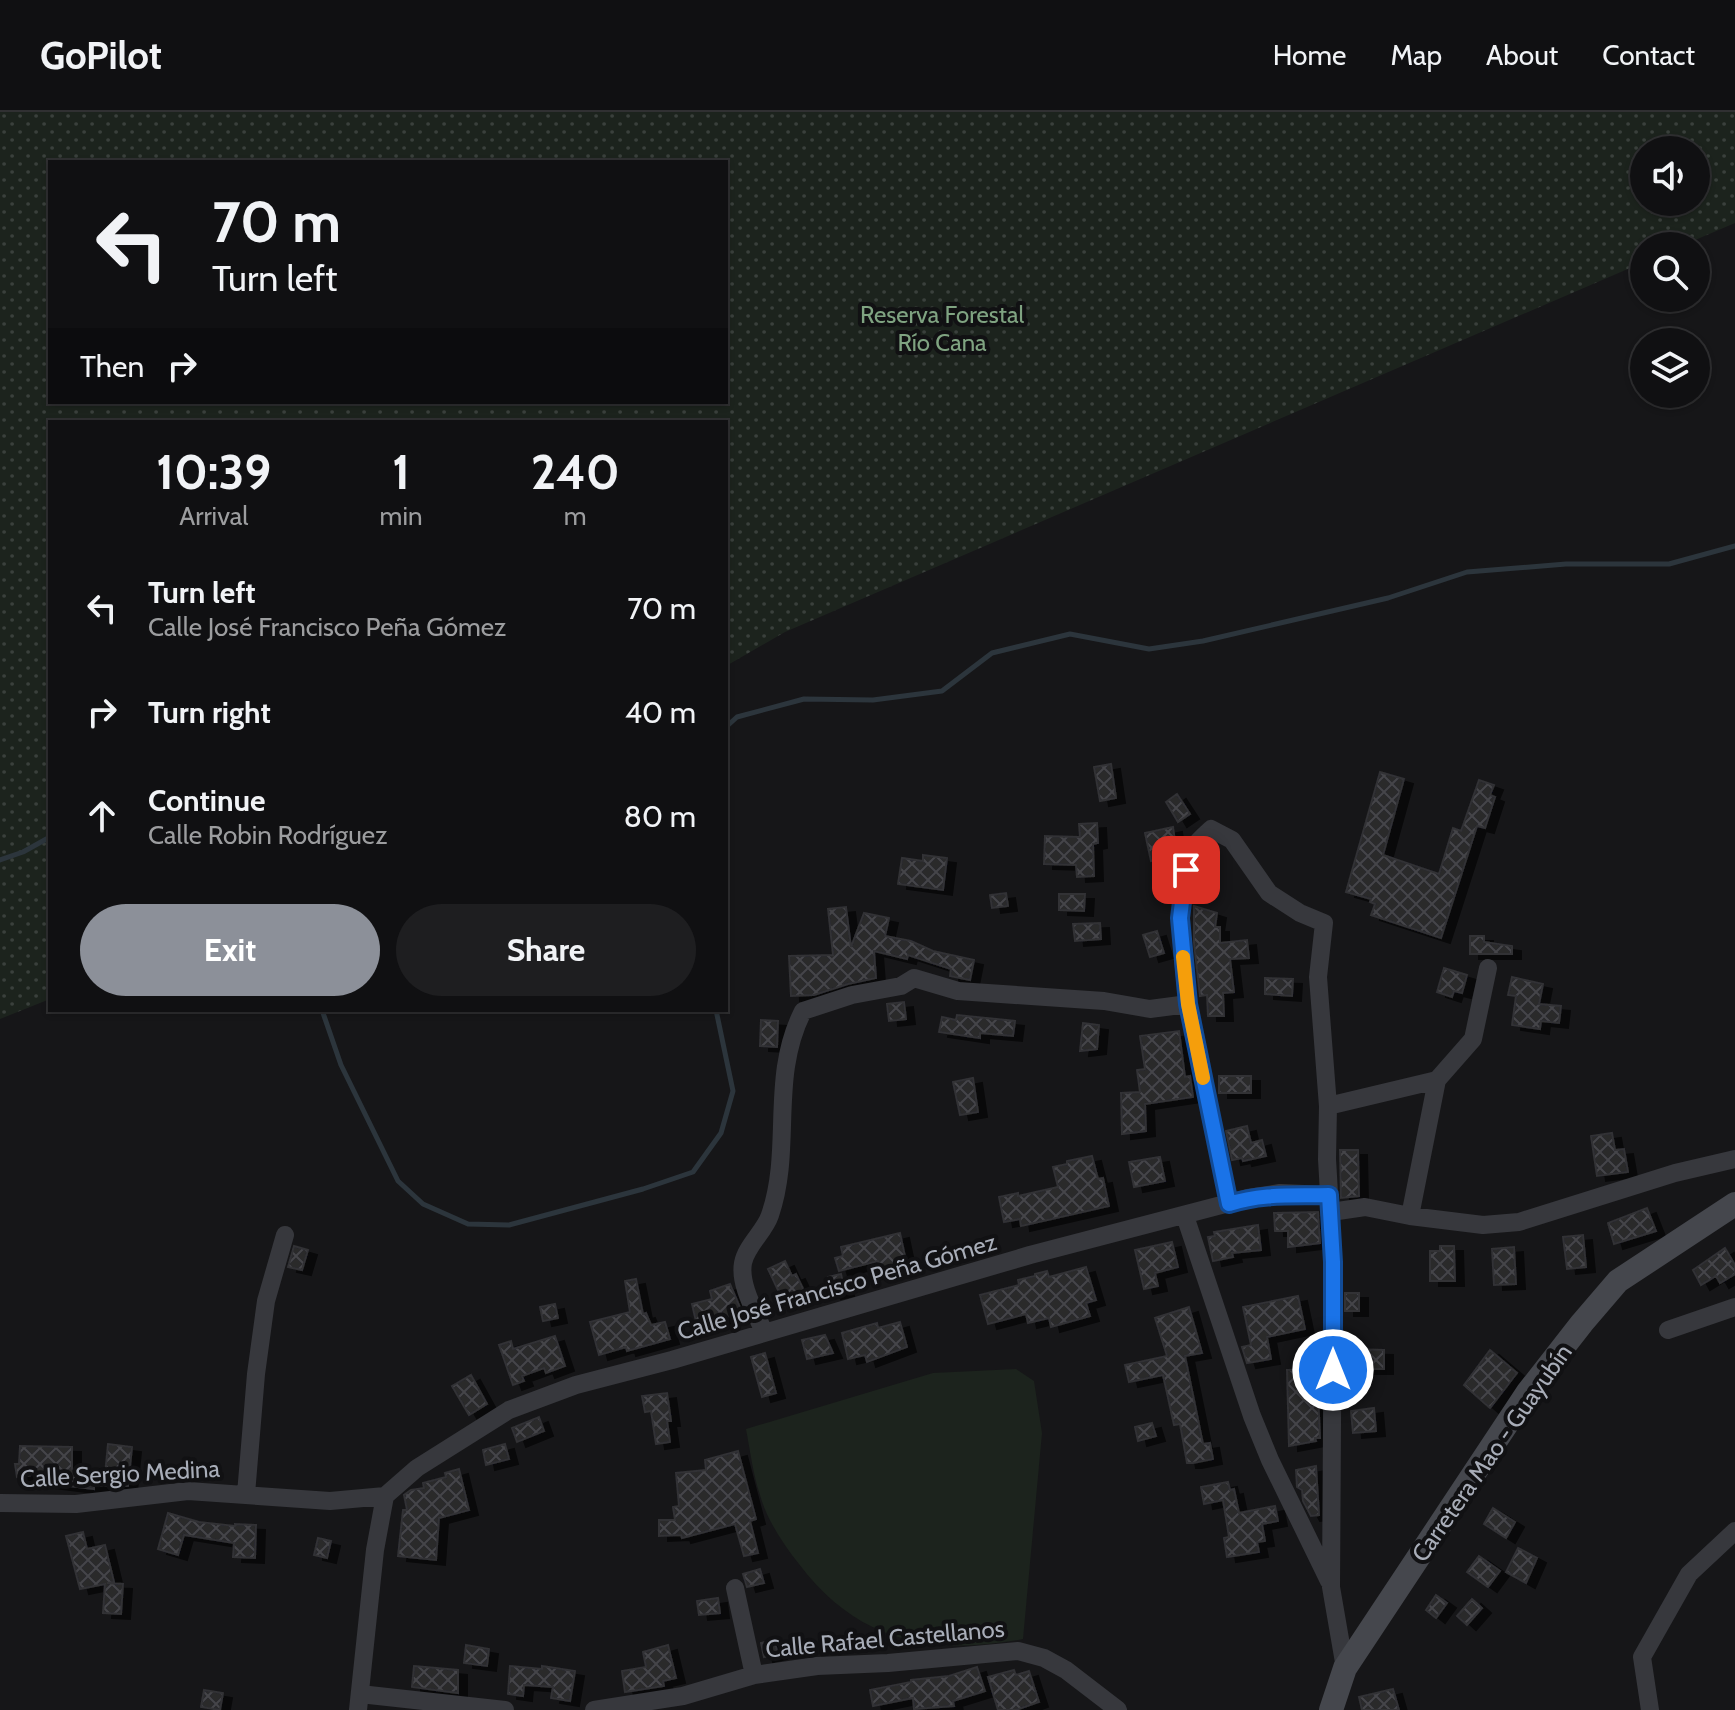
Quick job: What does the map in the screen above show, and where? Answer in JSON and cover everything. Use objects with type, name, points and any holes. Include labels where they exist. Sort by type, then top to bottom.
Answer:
[{"type":"main road","name":"Carretera Mao - Guayubín","points":[[1331,1710],[1345,1668],[1528,1392],[1582,1323],[1618,1281],[1735,1204]]},
{"type":"street","points":[[1229,1204],[1188,1004],[1180,918],[1186,870],[1197,843],[1211,829],[1232,840],[1269,893],[1300,913],[1324,923],[1318,977],[1328,1106],[1334,1424],[1331,1587],[1345,1668]]},
{"type":"street","points":[[1410,1216],[1437,1080],[1473,1039],[1488,968]]},
{"type":"street","points":[[764,1332],[744,1279],[743,1261],[770,1216],[780,1163],[786,1062],[793,1031],[803,1011],[852,995],[901,986],[914,978],[958,991],[1104,1001],[1150,1009],[1188,1004]]},
{"type":"street","points":[[1328,1106],[1437,1080]]},
{"type":"street","name":"Calle José Francisco Peña Gómez","points":[[385,1496],[417,1468],[509,1410],[576,1385],[1030,1255],[1248,1198],[1280,1193],[1330,1204],[1483,1225],[1519,1222],[1601,1195],[1735,1159]]},
{"type":"street","points":[[1185,1216],[1252,1416],[1331,1587]]},
{"type":"street","points":[[246,1494],[254,1388],[266,1301],[285,1235]]},
{"type":"street","points":[[1668,1330],[1735,1307]]},
{"type":"street","name":"Calle Sergio Medina","points":[[0,1503],[76,1504],[188,1491],[330,1501],[385,1496]]},
{"type":"street","points":[[385,1496],[375,1550],[359,1702],[504,1710]]},
{"type":"street","points":[[1650,1710],[1642,1657],[1689,1574],[1735,1531]]},
{"type":"street","points":[[735,1588],[754,1675]]},
{"type":"street","name":"Calle Rafael Castellanos","points":[[594,1710],[683,1696],[754,1675],[817,1666],[1018,1651],[1044,1658],[1066,1670],[1118,1710]]},
{"type":"green space","name":"Reserva Forestal Río Cana","points":[[0,112],[1735,112],[1735,223],[1710,234],[1630,232],[1630,268],[785,632],[728,665],[728,420],[48,420],[48,1000],[0,1019]]},
{"type":"green space","points":[[1016,1369],[1034,1381],[1042,1433],[1023,1639],[989,1644],[927,1643],[899,1637],[846,1611],[799,1564],[771,1523],[758,1487],[746,1429],[933,1373]]},
{"type":"building","points":[[1111,764],[1116,798],[1100,801],[1094,767]]},
{"type":"building","points":[[1380,772],[1404,779],[1383,855],[1439,874],[1453,828],[1461,831],[1479,780],[1494,785],[1490,795],[1495,797],[1485,828],[1477,826],[1441,938],[1371,915],[1375,904],[1370,902],[1371,899],[1346,892]]},
{"type":"building","points":[[1177,794],[1190,814],[1178,822],[1166,802]]},
{"type":"building","points":[[1097,823],[1098,843],[1093,844],[1094,876],[1077,877],[1076,865],[1044,864],[1045,836],[1080,837],[1079,824]]},
{"type":"building","points":[[1173,827],[1177,856],[1151,861],[1145,833]]},
{"type":"building","points":[[923,855],[947,858],[943,890],[898,884],[902,858],[923,861]]},
{"type":"building","points":[[1006,893],[1008,906],[992,908],[990,895]]},
{"type":"building","points":[[1059,894],[1085,894],[1084,911],[1059,910]]},
{"type":"building","points":[[1194,906],[1217,913],[1215,927],[1220,927],[1220,943],[1247,940],[1249,958],[1230,959],[1234,992],[1223,993],[1224,1016],[1208,1016],[1207,995],[1200,996],[1194,943]]},
{"type":"building","points":[[846,907],[851,947],[864,913],[889,918],[885,936],[974,960],[970,980],[950,976],[951,969],[908,955],[907,959],[874,951],[876,978],[814,995],[791,996],[789,956],[833,955],[828,909]]},
{"type":"building","points":[[1100,923],[1101,939],[1075,941],[1073,924]]},
{"type":"building","points":[[1157,931],[1164,953],[1150,957],[1143,935]]},
{"type":"building","points":[[1470,936],[1484,936],[1484,942],[1512,946],[1512,954],[1470,954]]},
{"type":"building","points":[[1444,968],[1467,975],[1462,993],[1454,991],[1452,997],[1437,992]]},
{"type":"building","points":[[1512,977],[1543,984],[1539,1004],[1561,1006],[1559,1023],[1541,1021],[1540,1029],[1512,1025],[1516,996],[1508,995]]},
{"type":"building","points":[[1265,978],[1293,979],[1292,996],[1265,994]]},
{"type":"building","points":[[904,1002],[906,1019],[889,1021],[887,1004]]},
{"type":"building","points":[[957,1015],[1015,1021],[1013,1036],[980,1033],[980,1038],[939,1032],[942,1017],[956,1020]]},
{"type":"building","points":[[761,1020],[778,1021],[777,1047],[760,1046]]},
{"type":"building","points":[[1083,1023],[1099,1025],[1097,1049],[1080,1051]]},
{"type":"building","points":[[1179,1031],[1185,1077],[1190,1076],[1193,1097],[1145,1104],[1146,1131],[1122,1134],[1121,1093],[1140,1092],[1137,1070],[1145,1069],[1140,1036]]},
{"type":"building","points":[[1219,1076],[1251,1076],[1251,1093],[1219,1093]]},
{"type":"building","points":[[973,1078],[978,1112],[960,1115],[953,1082]]},
{"type":"building","points":[[1247,1126],[1251,1143],[1262,1140],[1266,1156],[1232,1160],[1226,1131]]},
{"type":"building","points":[[1612,1133],[1615,1150],[1624,1149],[1628,1172],[1597,1176],[1591,1136]]},
{"type":"building","points":[[1340,1150],[1358,1150],[1359,1196],[1341,1198]]},
{"type":"building","points":[[1092,1156],[1098,1179],[1103,1178],[1109,1206],[1021,1226],[1020,1219],[1004,1222],[999,1197],[1058,1187],[1053,1167]]},
{"type":"building","points":[[1160,1157],[1165,1181],[1134,1187],[1129,1162]]},
{"type":"building","points":[[1647,1208],[1656,1231],[1614,1244],[1608,1223]]},
{"type":"building","points":[[1318,1212],[1320,1243],[1288,1247],[1288,1231],[1275,1231],[1274,1213]]},
{"type":"building","points":[[1258,1225],[1261,1250],[1232,1253],[1233,1257],[1213,1261],[1208,1237],[1215,1236],[1214,1232]]},
{"type":"building","points":[[900,1233],[907,1266],[881,1272],[878,1261],[839,1271],[835,1258],[843,1256],[841,1247]]},
{"type":"building","points":[[1583,1235],[1586,1267],[1567,1269],[1563,1237]]},
{"type":"building","points":[[1172,1242],[1178,1267],[1155,1273],[1158,1286],[1144,1289],[1135,1250]]},
{"type":"building","points":[[294,1246],[308,1250],[302,1270],[288,1267]]},
{"type":"building","points":[[1440,1246],[1454,1246],[1455,1281],[1430,1281],[1430,1251],[1440,1251]]},
{"type":"building","points":[[1514,1247],[1516,1284],[1494,1285],[1492,1249]]},
{"type":"building","points":[[1725,1248],[1735,1265],[1735,1274],[1720,1283],[1716,1276],[1701,1285],[1693,1270]]},
{"type":"building","points":[[785,1261],[792,1276],[796,1274],[807,1297],[785,1305],[768,1269]]},
{"type":"building","points":[[1086,1267],[1096,1300],[1086,1303],[1090,1316],[1051,1327],[1049,1318],[1028,1323],[1026,1314],[988,1324],[980,1295],[1019,1285],[1018,1280],[1035,1274],[1047,1271],[1049,1277]]},
{"type":"building","points":[[841,1274],[845,1291],[832,1294],[828,1277]]},
{"type":"building","points":[[636,1279],[643,1314],[646,1313],[651,1325],[665,1322],[670,1339],[599,1355],[590,1322],[630,1312],[625,1281]]},
{"type":"building","points":[[730,1284],[742,1312],[697,1326],[692,1304],[712,1299],[710,1291]]},
{"type":"building","points":[[1345,1293],[1359,1293],[1359,1311],[1345,1311]]},
{"type":"building","points":[[1298,1296],[1305,1329],[1267,1337],[1271,1359],[1247,1363],[1242,1347],[1251,1345],[1243,1307]]},
{"type":"building","points":[[555,1304],[558,1318],[543,1321],[540,1307]]},
{"type":"building","points":[[1189,1307],[1202,1353],[1185,1356],[1203,1444],[1210,1443],[1213,1459],[1193,1463],[1187,1463],[1180,1424],[1174,1425],[1163,1375],[1129,1382],[1125,1365],[1167,1356],[1155,1318]]},
{"type":"building","points":[[900,1322],[907,1347],[867,1362],[865,1355],[848,1359],[842,1333],[877,1323],[878,1328]]},
{"type":"building","points":[[825,1335],[833,1353],[807,1359],[802,1340]]},
{"type":"building","points":[[555,1336],[565,1366],[546,1373],[544,1368],[522,1376],[524,1381],[513,1385],[499,1345],[511,1341],[513,1349]]},
{"type":"building","points":[[1352,1349],[1384,1350],[1384,1369],[1351,1369]]},
{"type":"building","points":[[1490,1350],[1517,1373],[1490,1408],[1464,1385]]},
{"type":"building","points":[[765,1353],[776,1393],[762,1397],[751,1357]]},
{"type":"building","points":[[1317,1369],[1320,1438],[1289,1446],[1287,1370]]},
{"type":"building","points":[[471,1375],[487,1404],[469,1415],[452,1386]]},
{"type":"building","points":[[667,1393],[670,1442],[656,1444],[651,1411],[645,1412],[642,1396]]},
{"type":"building","points":[[1374,1408],[1376,1431],[1353,1433],[1351,1411]]},
{"type":"building","points":[[539,1417],[544,1431],[517,1442],[512,1428]]},
{"type":"building","points":[[1152,1423],[1156,1436],[1138,1441],[1135,1427]]},
{"type":"building","points":[[108,1444],[132,1447],[128,1486],[94,1486],[94,1489],[46,1483],[46,1473],[17,1477],[15,1464],[19,1464],[20,1446],[72,1447],[72,1469],[105,1475]]},
{"type":"building","points":[[505,1444],[509,1459],[486,1465],[483,1450]]},
{"type":"building","points":[[738,1451],[756,1519],[750,1521],[758,1553],[744,1556],[735,1524],[682,1538],[681,1535],[659,1536],[659,1520],[675,1520],[673,1507],[679,1506],[676,1473],[706,1470],[705,1460]]},
{"type":"building","points":[[1316,1466],[1319,1515],[1311,1516],[1303,1501],[1302,1490],[1297,1487],[1296,1470]]},
{"type":"building","points":[[459,1469],[469,1510],[439,1518],[436,1560],[398,1556],[403,1510],[407,1510],[404,1495],[411,1490],[424,1488],[423,1483],[446,1477],[445,1473]]},
{"type":"building","points":[[1228,1482],[1230,1490],[1234,1489],[1239,1513],[1275,1506],[1278,1521],[1262,1524],[1265,1541],[1257,1542],[1259,1552],[1227,1557],[1224,1538],[1229,1537],[1223,1500],[1204,1504],[1201,1487]]},
{"type":"building","points":[[1493,1508],[1515,1522],[1506,1538],[1484,1524]]},
{"type":"building","points":[[168,1513],[199,1522],[256,1525],[255,1558],[233,1557],[234,1543],[184,1535],[178,1555],[158,1549]]},
{"type":"building","points":[[83,1532],[87,1549],[105,1545],[114,1582],[107,1583],[123,1584],[121,1614],[103,1613],[105,1584],[80,1589],[66,1536]]},
{"type":"building","points":[[318,1538],[331,1541],[327,1558],[314,1555]]},
{"type":"building","points":[[1518,1548],[1537,1558],[1526,1583],[1506,1572]]},
{"type":"building","points":[[1479,1556],[1500,1571],[1488,1587],[1467,1572]]},
{"type":"building","points":[[760,1569],[764,1583],[747,1587],[743,1574]]},
{"type":"building","points":[[1436,1595],[1447,1603],[1436,1618],[1426,1610]]},
{"type":"building","points":[[718,1598],[720,1613],[699,1615],[697,1601]]},
{"type":"building","points":[[1472,1599],[1482,1608],[1467,1625],[1457,1616]]},
{"type":"building","points":[[774,1640],[778,1654],[764,1657],[761,1643]]},
{"type":"building","points":[[466,1645],[489,1649],[487,1666],[464,1663]]},
{"type":"building","points":[[668,1645],[676,1678],[663,1681],[664,1686],[625,1692],[622,1671],[646,1667],[643,1652]]},
{"type":"building","points":[[414,1666],[458,1670],[458,1693],[412,1687]]},
{"type":"building","points":[[510,1666],[542,1669],[542,1666],[575,1671],[570,1701],[551,1698],[553,1687],[524,1685],[523,1696],[508,1694]]},
{"type":"building","points":[[977,1667],[985,1691],[953,1701],[954,1706],[914,1709],[913,1698],[873,1706],[870,1690],[911,1680],[949,1676]]},
{"type":"building","points":[[1014,1670],[1016,1675],[1029,1671],[1039,1702],[1016,1710],[998,1710],[988,1677]]},
{"type":"building","points":[[1393,1689],[1399,1710],[1362,1710],[1359,1697]]},
{"type":"building","points":[[204,1690],[223,1693],[220,1710],[201,1707]]},
{"type":"waterway","points":[[728,725],[737,717],[804,699],[873,700],[942,691],[992,653],[1070,634],[1149,649],[1203,641],[1388,598],[1467,572],[1566,564],[1669,564],[1735,546]]},
{"type":"waterway","points":[[0,860],[48,838]]},
{"type":"waterway","points":[[323,1012],[341,1065],[398,1181],[423,1204],[468,1224],[509,1225],[643,1189],[693,1172],[721,1133],[733,1091],[716,1012]]},
{"type":"slow traffic","points":[[1183,957],[1188,1004],[1203,1078]]},
{"type":"route","points":[[1186,870],[1180,918],[1184,973],[1229,1204],[1280,1193],[1329,1195],[1333,1262],[1333,1370]]}]
